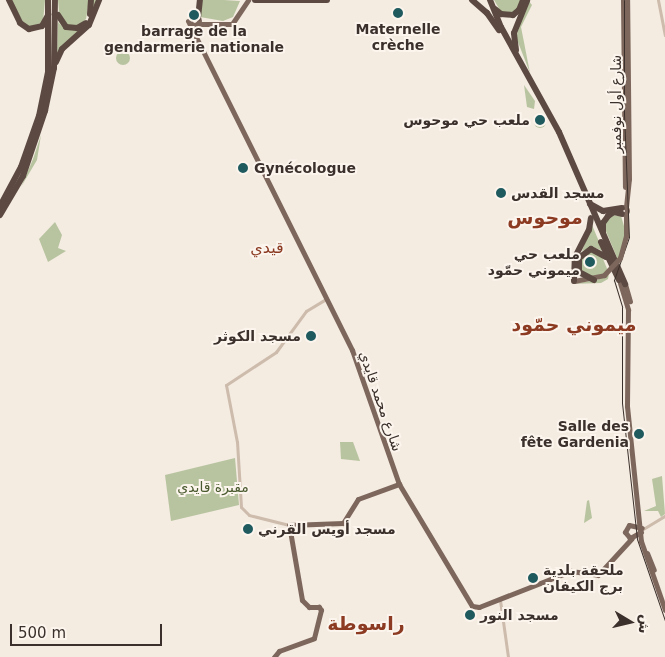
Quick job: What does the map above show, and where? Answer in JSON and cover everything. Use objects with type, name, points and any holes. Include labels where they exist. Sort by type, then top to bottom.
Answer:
[{"type":"highway","points":[[9,0],[20,23],[29,29],[42,26],[49,11]]},
{"type":"highway","points":[[0,206],[22,167],[39,116],[48,72],[48,0]]},
{"type":"highway","points":[[55,3],[62,23],[77,28],[88,18],[91,0]]},
{"type":"highway","points":[[0,215],[18,186],[36,144],[54,68],[62,49],[89,25],[99,0]]},
{"type":"highway","points":[[194,0],[194,20]]},
{"type":"highway","points":[[194,20],[200,0]]},
{"type":"highway","points":[[255,0],[327,0]]},
{"type":"highway","points":[[472,0],[499,30]]},
{"type":"highway","points":[[489,0],[499,30],[542,107],[607,258],[623,284]]},
{"type":"highway","points":[[489,0],[497,11],[508,15],[519,10],[523,0]]},
{"type":"highway","points":[[489,0],[501,27],[559,132],[623,284]]},
{"type":"highway","points":[[526,72],[514,38],[527,0]]},
{"type":"highway","points":[[54,68],[55,3]]},
{"type":"highway","points":[[584,194],[595,208],[606,212],[623,211]]},
{"type":"highway","points":[[604,238],[605,219],[614,212],[623,211]]},
{"type":"highway","points":[[575,281],[575,257],[590,230],[591,218]]},
{"type":"highway","points":[[575,281],[579,258],[591,249],[607,258]]},
{"type":"highway","points":[[579,258],[579,272],[594,280]]},
{"type":"main road","name":"شارع أول نوفمبر","points":[[623,211],[629,179],[625,0]]},
{"type":"main road","points":[[197,39],[194,20],[227,22],[236,17],[245,3]]},
{"type":"main road","name":"شارع محمد قايدي","points":[[194,20],[191,28],[359,366],[399,484],[472,606],[479,607],[500,600],[571,571],[600,574],[628,545],[632,537]]},
{"type":"main road","points":[[575,281],[594,280],[604,275],[620,258],[626,236],[623,211]]},
{"type":"main road","points":[[623,284],[628,310],[627,406],[639,520],[665,602]]},
{"type":"main road","points":[[623,284],[631,304],[629,397],[642,530],[641,541],[665,610]]},
{"type":"main road","points":[[274,657],[279,651],[314,638],[321,610],[319,607],[309,607],[302,600],[289,525],[343,523],[358,499],[399,484]]},
{"type":"main road","points":[[639,520],[625,529],[632,537],[641,541]]},
{"type":"main road","points":[[634,524],[642,530]]},
{"type":"main road","points":[[632,537],[642,530]]},
{"type":"street","points":[[658,0],[665,35]]},
{"type":"street","points":[[289,525],[249,515],[241,507],[238,442],[226,385],[276,352],[306,311],[327,299]]},
{"type":"street","points":[[642,530],[665,516]]},
{"type":"street","points":[[500,600],[508,657]]},
{"type":"green space","points":[[11,0],[45,0],[43,22],[31,27],[24,24]]},
{"type":"green space","points":[[58,0],[89,0],[86,19],[79,26],[68,26],[59,12]]},
{"type":"green space","points":[[92,0],[97,0],[90,20],[57,57],[58,22],[64,28],[82,27],[90,18]]},
{"type":"green space","points":[[202,0],[240,1],[233,17],[223,21],[200,17]]},
{"type":"green space","points":[[494,0],[522,0],[516,12],[501,12]]},
{"type":"green space","points":[[528,0],[532,5],[521,27],[530,73],[516,37]]},
{"type":"green space","points":[[123,51],[128,53],[130,58],[128,63],[123,65],[118,63],[116,58],[118,53]]},
{"type":"green space","points":[[524,85],[535,101],[534,109],[527,107]]},
{"type":"green space","name":"ملعب حي موحوس","points":[[542,116],[545,117],[545,127],[538,128],[535,127],[534,120],[535,117]]},
{"type":"green space","points":[[41,135],[37,160],[21,187],[33,159]]},
{"type":"green space","points":[[611,215],[621,216],[624,226],[624,242],[618,260],[603,224]]},
{"type":"green space","points":[[55,222],[62,235],[58,248],[66,251],[48,262],[39,239]]},
{"type":"green space","points":[[592,225],[603,251],[593,247],[582,251]]},
{"type":"green space","points":[[596,251],[601,254],[608,271],[595,278],[582,274],[580,255]]},
{"type":"green space","points":[[609,274],[608,279],[601,283],[571,284],[597,280]]},
{"type":"green space","points":[[340,442],[353,442],[360,461],[341,459]]},
{"type":"green space","name":"مقبرة قايدي","points":[[235,458],[239,505],[171,521],[165,475]]},
{"type":"green space","points":[[662,476],[665,514],[661,517],[658,511],[644,511],[656,506],[652,479]]},
{"type":"green space","points":[[589,500],[592,518],[584,523],[587,501]]},
{"type":"tram line","points":[[624,0],[624,114],[629,237],[614,280],[622,307],[622,403],[637,539],[665,621]]},
{"type":"place","name":"Maternelle crèche","points":[[398,13]]},
{"type":"place","name":"barrage de la gendarmerie nationale","points":[[194,15]]},
{"type":"place","name":"ملعب حي موحوس","points":[[540,120]]},
{"type":"place","name":"Gynécologue","points":[[243,168]]},
{"type":"place","name":"مسجد القدس","points":[[501,193]]},
{"type":"place","name":"ملعب حي ميموني حمّود","points":[[590,262]]},
{"type":"place","name":"مسجد الكوثر","points":[[311,336]]},
{"type":"place","name":"Salle des fête Gardenia","points":[[639,434]]},
{"type":"place","name":"مسجد أويس القرني","points":[[248,529]]},
{"type":"place","name":"ملحقة بلدية برج الكيفان","points":[[533,578]]},
{"type":"place","name":"مسجد النور","points":[[470,615]]},
{"type":"district","name":"موحوس","points":[[545,218]]},
{"type":"district","name":"قيدي","points":[[267,248]]},
{"type":"district","name":"ميموني حمّود","points":[[574,325]]},
{"type":"district","name":"راسوطة","points":[[366,624]]}]
